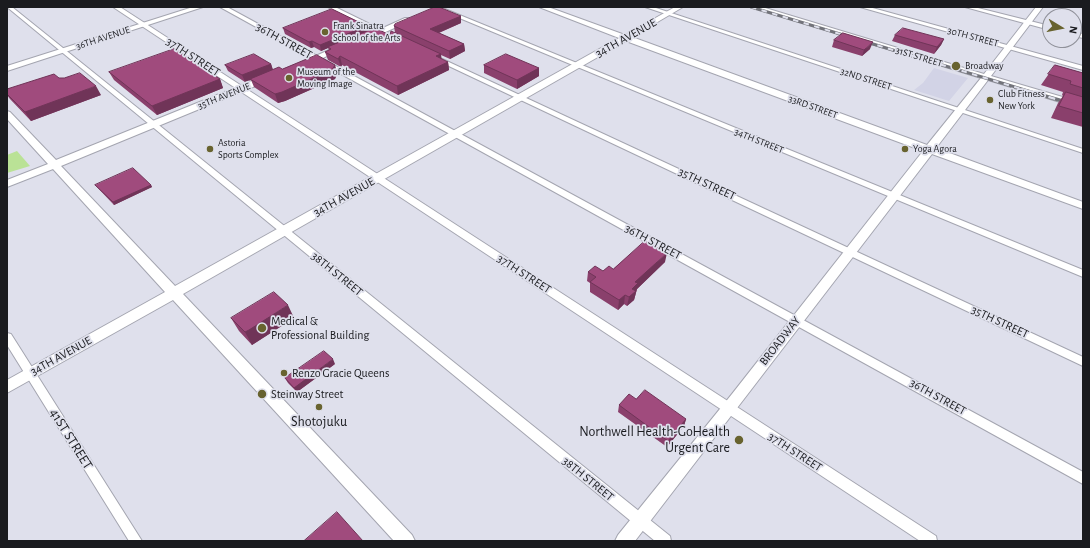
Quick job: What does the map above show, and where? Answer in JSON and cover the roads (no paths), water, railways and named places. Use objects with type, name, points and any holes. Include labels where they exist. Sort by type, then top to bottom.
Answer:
[{"type":"street","name":"38TH STREET","points":[[9,7],[665,541]]},
{"type":"street","name":"37TH STREET","points":[[116,7],[931,541]]},
{"type":"street","name":"36TH AVENUE","points":[[7,69],[200,7]]},
{"type":"street","name":"36TH STREET","points":[[223,7],[454,134],[797,319],[1083,478]]},
{"type":"street","points":[[330,7],[394,37]]},
{"type":"street","points":[[427,12],[438,7]]},
{"type":"street","name":"34TH STREET","points":[[438,7],[1083,274]]},
{"type":"street","name":"33RD STREET","points":[[542,7],[1083,206]]},
{"type":"street","name":"32ND STREET","points":[[648,7],[1083,151]]},
{"type":"street","name":"34TH AVENUE","points":[[7,387],[680,7]]},
{"type":"street","name":"31ST STREET","points":[[754,7],[1083,106]]},
{"type":"street","name":"30TH STREET","points":[[863,7],[1083,68]]},
{"type":"street","points":[[968,7],[1042,26]]},
{"type":"street","name":"BROADWAY","points":[[624,541],[1040,7]]},
{"type":"street","points":[[362,39],[413,18]]},
{"type":"street","points":[[296,66],[348,44]]},
{"type":"street","name":"35TH STREET","points":[[427,53],[1083,362]]},
{"type":"street","name":"35TH AVENUE","points":[[7,184],[275,74]]},
{"type":"street","points":[[7,114],[406,541]]},
{"type":"street","name":"41ST STREET","points":[[7,337],[136,541]]},
{"type":"railway","points":[[751,7],[1038,94]]},
{"type":"railway","points":[[1035,93],[1083,107]]},
{"type":"place","name":"Frank Sinatra School of the Arts","points":[[325,32]]},
{"type":"place","name":"Broadway","points":[[956,66]]},
{"type":"place","name":"Museum of the Moving Image","points":[[289,78]]},
{"type":"place","name":"Club Fitness New York","points":[[990,100]]},
{"type":"place","name":"Astoria Sports Complex","points":[[210,149]]},
{"type":"place","name":"Yoga Agora","points":[[905,149]]},
{"type":"place","name":"Medical & Professional Building","points":[[262,328]]},
{"type":"place","name":"Renzo Gracie Queens","points":[[284,373]]},
{"type":"place","name":"Steinway Street","points":[[262,394]]},
{"type":"place","name":"Shotojuku","points":[[319,407]]},
{"type":"place","name":"Northwell Health-GoHealth Urgent Care","points":[[739,440]]}]
